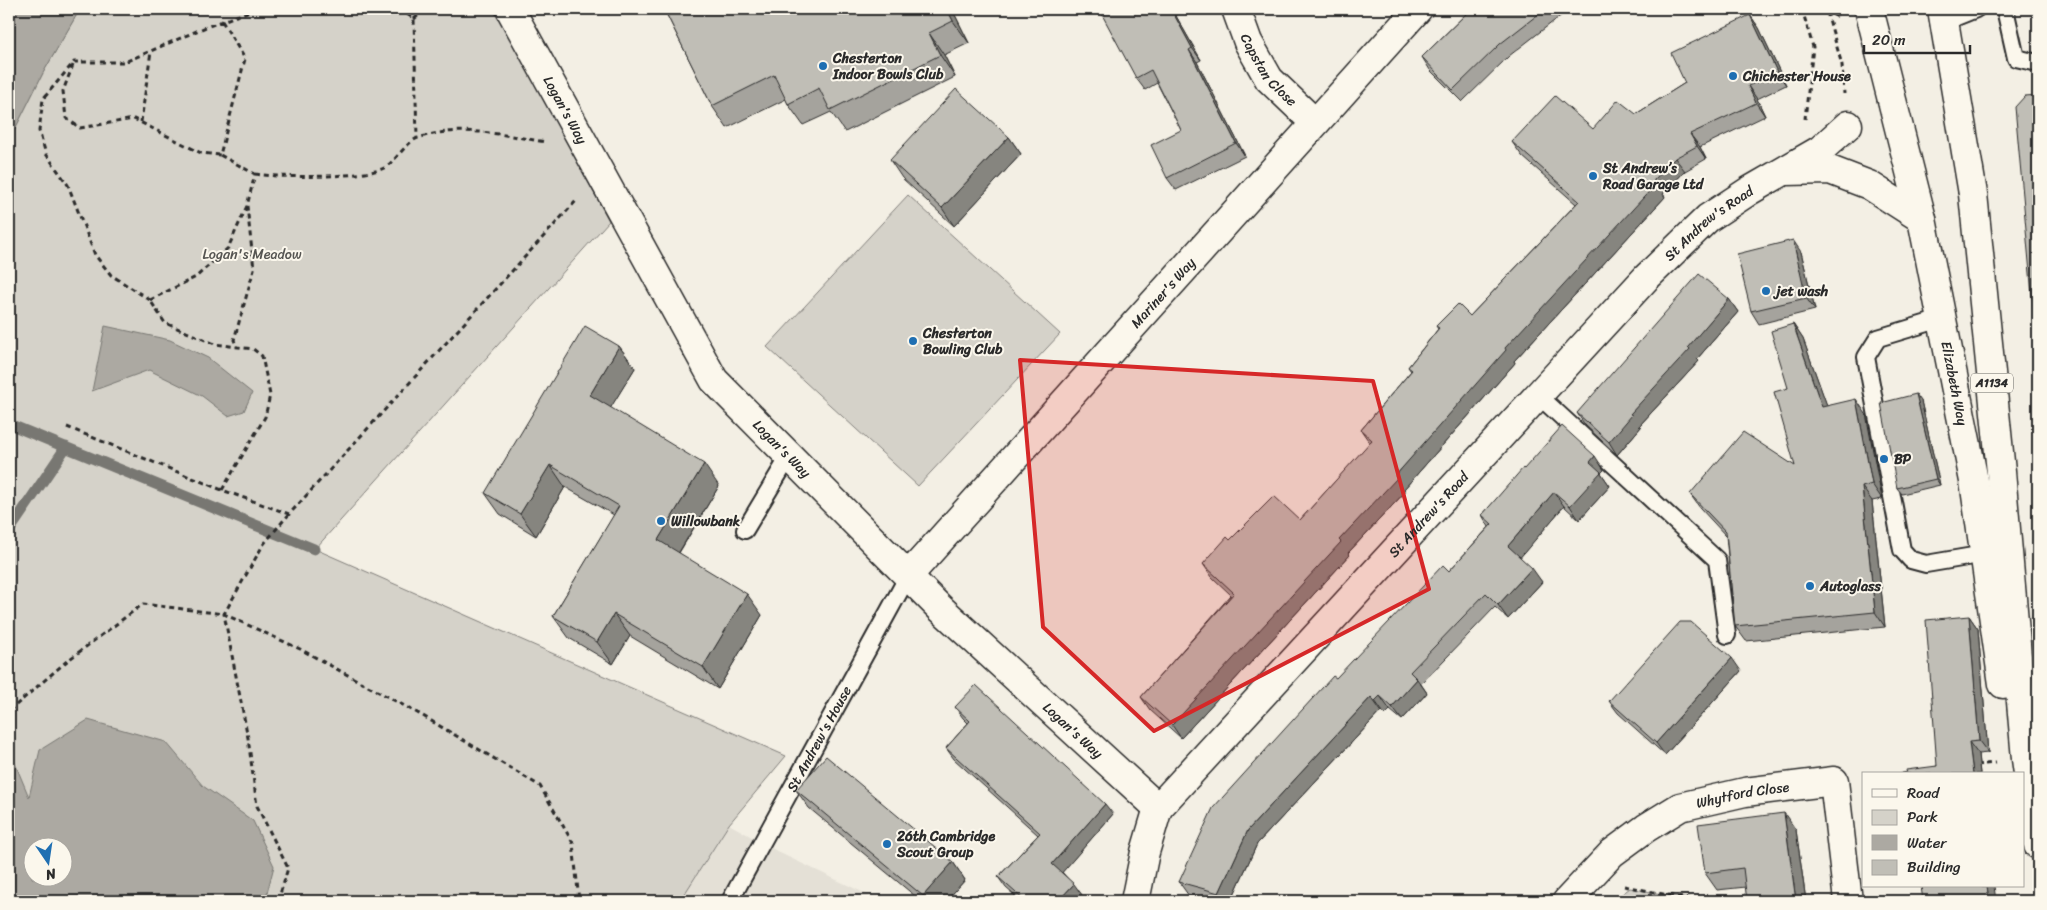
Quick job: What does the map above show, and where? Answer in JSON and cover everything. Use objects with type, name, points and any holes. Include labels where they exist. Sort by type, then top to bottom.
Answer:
[{"type":"street","name":"Logan's Way","points":[[510,9],[714,380],[908,576],[1158,808]]},
{"type":"street","name":"Capstan Close","points":[[1236,9],[1248,42],[1269,79],[1314,122]]},
{"type":"street","name":"Mariner's Way","points":[[908,576],[1314,122],[1418,9]]},
{"type":"street","name":"Elizabeth Way","points":[[1869,9],[1922,219],[1974,481],[2003,684],[2026,760]]},
{"type":"street","name":"Elizabeth Way","points":[[1944,15],[1973,194],[2002,482],[2026,760],[2038,845]]},
{"type":"street","name":"St Andrew's Road","points":[[1135,901],[1145,852],[1158,808],[1646,278],[1708,218],[1820,150],[1848,125]]},
{"type":"street","name":"St Andrew's Road","points":[[1783,172],[1830,170],[1869,185],[1922,219]]},
{"type":"street","name":"Whytford Close","points":[[1567,901],[1612,853],[1680,806],[1745,792],[1834,781],[1848,901]]},
{"type":"lane","points":[[1944,15],[1976,9]]},
{"type":"lane","points":[[2005,9],[2016,58],[2038,63]]},
{"type":"lane","points":[[1941,319],[1878,338],[1866,357],[1902,550],[1911,560],[1926,564],[1985,554]]},
{"type":"lane","points":[[1538,395],[1717,560],[1727,635]]},
{"type":"lane","points":[[745,530],[790,455]]},
{"type":"lane","name":"St Andrew's House","points":[[730,901],[908,576]]},
{"type":"path","points":[[74,62],[125,62],[222,21],[256,9]]},
{"type":"path","points":[[400,9],[414,19]]},
{"type":"path","points":[[414,19],[426,9]]},
{"type":"path","points":[[1802,9],[1813,47],[1804,128]]},
{"type":"path","points":[[1828,12],[1842,65],[1845,91],[1842,99]]},
{"type":"path","points":[[414,19],[417,139]]},
{"type":"path","points":[[220,155],[245,60],[222,21]]},
{"type":"path","points":[[141,122],[151,51]]},
{"type":"path","points":[[74,62],[63,91],[66,118],[80,128],[134,119],[200,153],[220,155],[255,174],[270,177],[360,174],[383,168],[417,139],[467,130],[548,142]]},
{"type":"path","points":[[74,62],[43,99],[39,131],[46,154],[68,185],[95,255],[111,275],[150,300],[165,323],[215,344],[253,349],[262,356],[270,395],[265,416],[222,490]]},
{"type":"path","points":[[150,300],[196,277],[228,248],[247,206],[255,174]]},
{"type":"path","points":[[278,901],[288,868],[257,806],[248,738],[224,614],[263,545],[283,521],[600,174]]},
{"type":"path","points":[[237,348],[234,340],[254,269],[247,206]]},
{"type":"path","points":[[67,427],[222,490],[289,514]]},
{"type":"path","points":[[9,711],[67,661],[143,604],[224,614],[300,650],[423,716],[540,786],[573,843],[579,901]]},
{"type":"path","points":[[1968,766],[2026,760]]},
{"type":"path","points":[[1618,886],[1677,899],[1741,901]]},
{"type":"highlighted area","points":[[1020,360],[1373,381],[1429,589],[1154,731],[1043,627]]},
{"type":"shaded area","points":[[729,824],[782,854],[881,901],[680,901]]},
{"type":"green space","name":"Logan's Meadow","points":[[80,9],[495,9],[609,221],[315,549],[786,756],[729,824],[680,901],[9,901],[9,141],[43,73]]},
{"type":"green space","name":"Chesterton Bowling Club","points":[[908,195],[1060,334],[918,486],[767,347]]},
{"type":"green space","points":[[1630,888],[1699,901],[1613,901]]},
{"type":"water","points":[[9,9],[80,9],[43,73],[9,141]]},
{"type":"water","points":[[105,326],[170,340],[208,358],[252,393],[244,411],[228,416],[202,396],[149,370],[92,391]]},
{"type":"water","points":[[88,720],[166,742],[203,786],[253,821],[274,866],[265,901],[9,901],[9,749],[29,797],[40,750]]},
{"type":"building","name":"Chesterton Indoor Bowls Club","points":[[664,9],[947,9],[953,21],[929,33],[940,55],[830,110],[819,88],[788,104],[774,75],[712,106]]},
{"type":"building","points":[[1099,9],[1171,9],[1192,48],[1189,50],[1236,143],[1167,178],[1151,145],[1181,130],[1151,70],[1136,78]]},
{"type":"building","points":[[1471,9],[1545,9],[1500,44],[1453,90],[1422,57]]},
{"type":"building","points":[[1750,15],[1777,72],[1748,86],[1756,103],[1690,134],[1697,146],[1675,158],[1653,181],[1656,184],[1505,348],[1506,350],[1395,476],[1397,478],[1339,540],[1341,542],[1172,725],[1141,697],[1234,593],[1203,564],[1227,537],[1230,540],[1274,496],[1300,520],[1372,440],[1361,430],[1412,370],[1408,367],[1439,328],[1436,326],[1458,304],[1470,316],[1579,201],[1512,142],[1555,96],[1593,129],[1618,100],[1636,114],[1685,83],[1671,53]]},
{"type":"building","points":[[956,89],[1009,137],[942,208],[890,160]]},
{"type":"building","points":[[2038,95],[2038,362],[2015,107],[2025,96]]},
{"type":"building","points":[[1793,240],[1806,298],[1751,311],[1737,254]]},
{"type":"building","points":[[1699,274],[1729,299],[1688,347],[1690,349],[1630,414],[1632,415],[1609,442],[1577,413]]},
{"type":"building","points":[[1793,324],[1822,407],[1856,399],[1872,484],[1862,487],[1875,612],[1735,626],[1726,532],[1690,494],[1743,432],[1795,466],[1774,392],[1788,388],[1771,331]]},
{"type":"building","name":"Willowbank","points":[[585,326],[619,346],[590,395],[704,464],[658,540],[747,594],[703,667],[614,614],[597,642],[553,616],[619,506],[550,465],[520,514],[485,493]]},
{"type":"building","points":[[1916,394],[1936,479],[1897,488],[1881,403]]},
{"type":"building","points":[[1562,426],[1595,456],[1590,462],[1601,472],[1570,506],[1554,492],[1508,546],[1532,568],[1498,605],[1486,593],[1410,672],[1417,679],[1392,707],[1380,696],[1375,701],[1371,697],[1248,830],[1219,893],[1179,882],[1213,808],[1333,676],[1336,678],[1443,565],[1449,571],[1492,524],[1482,515]]},
{"type":"building","points":[[1969,616],[1979,741],[1969,742],[1973,772],[1906,772],[1906,770],[1937,766],[1926,620]]},
{"type":"building","points":[[1680,622],[1691,622],[1732,658],[1656,743],[1609,701]]},
{"type":"building","points":[[976,685],[1105,804],[1052,864],[1074,884],[1058,901],[1025,901],[998,877],[1040,833],[946,748],[970,721],[955,707]]},
{"type":"building","name":"26th Cambridge Scout Group","points":[[826,756],[953,862],[923,896],[796,790]]},
{"type":"building","points":[[1784,813],[1796,901],[1747,901],[1743,868],[1705,873],[1698,824]]},
{"type":"building","points":[[1921,888],[1987,888],[1989,901],[1923,901]]},
{"type":"waterway","points":[[9,424],[314,549]]},
{"type":"waterway","points":[[9,531],[66,447]]},
{"type":"place","name":"Chesterton Indoor Bowls Club","points":[[823,66]]},
{"type":"place","name":"Chichester House","points":[[1733,76]]},
{"type":"place","name":"St Andrew’s Road Garage Ltd","points":[[1593,176]]},
{"type":"place","name":"jet wash","points":[[1766,291]]},
{"type":"place","name":"Chesterton Bowling Club","points":[[913,341]]},
{"type":"place","name":"BP","points":[[1884,459]]},
{"type":"place","name":"Willowbank","points":[[661,521]]},
{"type":"place","name":"Autoglass","points":[[1810,586]]},
{"type":"place","name":"26th Cambridge Scout Group","points":[[887,844]]}]
